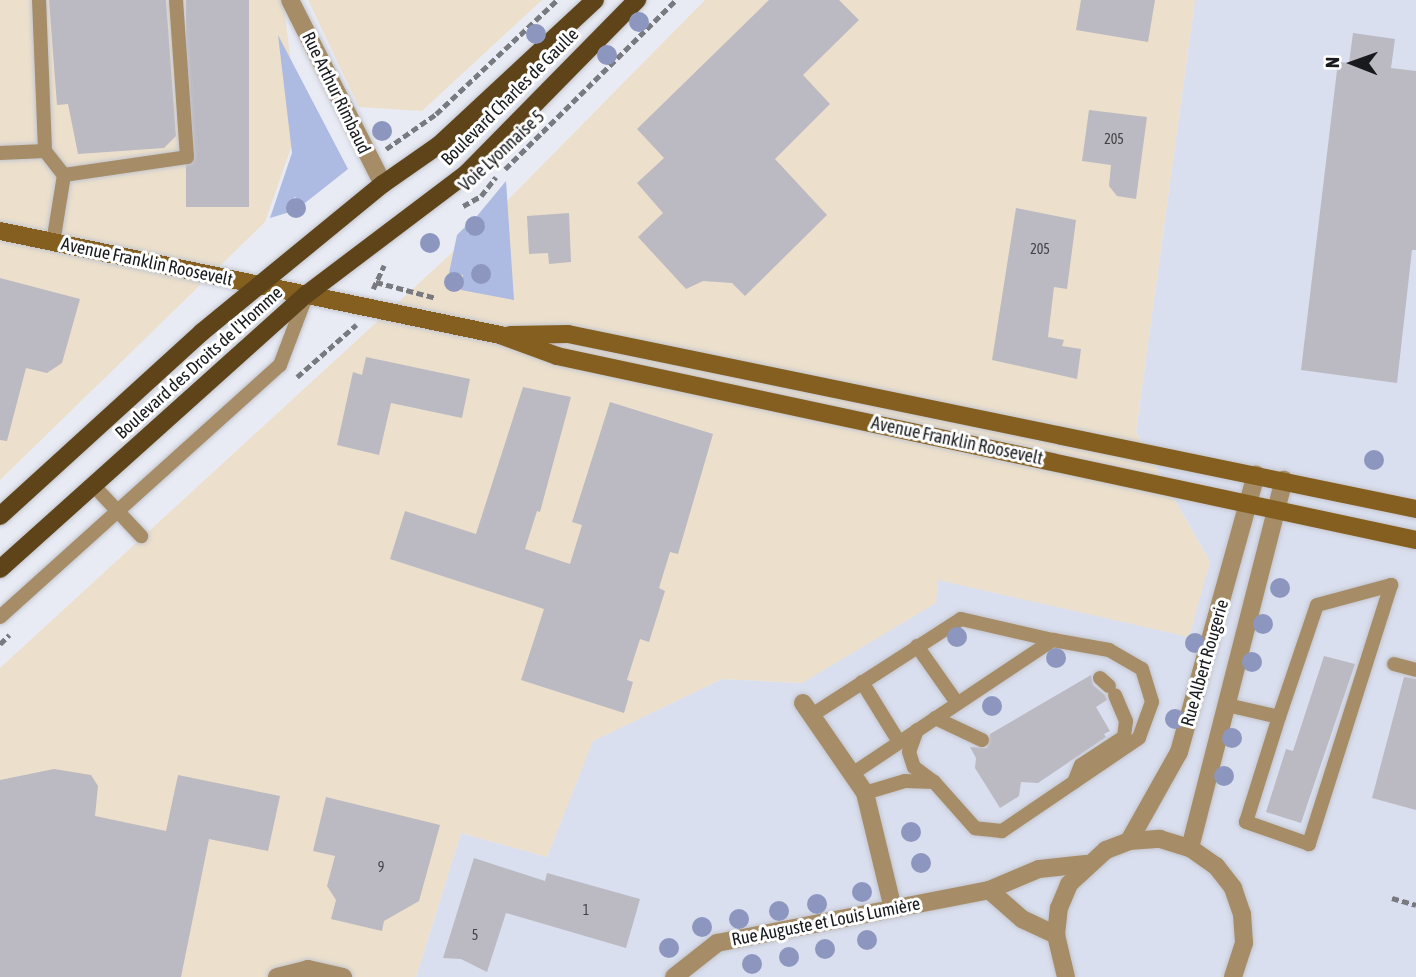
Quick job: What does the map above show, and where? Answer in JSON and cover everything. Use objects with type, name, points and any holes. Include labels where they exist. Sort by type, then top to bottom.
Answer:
[{"type":"main road","name":"Boulevard Charles de Gaulle","points":[[262,285],[383,184],[439,145],[595,0]]},
{"type":"main road","name":"Boulevard Charles de Gaulle","points":[[307,294],[467,173],[637,0]]},
{"type":"main road","name":"Boulevard des Droits de l'Homme","points":[[0,516],[202,332],[262,285]]},
{"type":"main road","name":"Boulevard des Droits de l'Homme","points":[[0,569],[307,294]]},
{"type":"street","name":"Rue Arthur Rimbaud","points":[[290,0],[383,184]]},
{"type":"street","name":"Avenue Franklin Roosevelt","points":[[0,231],[500,335],[557,356],[1416,540]]},
{"type":"street","name":"Avenue Franklin Roosevelt","points":[[500,335],[568,334],[1416,509]]},
{"type":"street","name":"Rue Albert Rougerie","points":[[1129,841],[1180,752],[1256,475]]},
{"type":"street","name":"Rue Albert Rougerie","points":[[1190,848],[1284,480]]},
{"type":"street","points":[[807,709],[865,793],[893,909]]},
{"type":"street","points":[[1065,977],[1056,935],[1059,908],[1069,884],[1086,864],[1105,850],[1129,841],[1160,839],[1190,848],[1216,866],[1233,888],[1242,914],[1244,943],[1241,975]]},
{"type":"street","name":"Rue Auguste et Louis Lumière","points":[[674,977],[717,943],[989,890],[1039,869],[1086,864]]},
{"type":"street","points":[[989,890],[1022,919],[1056,935]]},
{"type":"street","points":[[279,975],[308,969],[343,977]]},
{"type":"lane","points":[[39,0],[45,151],[64,175],[53,243]]},
{"type":"lane","points":[[64,175],[187,157],[176,0]]},
{"type":"lane","points":[[0,139],[0,153],[45,151]]},
{"type":"lane","name":"Boulevard des Droits de l'Homme","points":[[0,617],[280,365],[307,294]]},
{"type":"lane","points":[[94,486],[141,536]]},
{"type":"lane","points":[[1391,584],[1309,844],[1246,822],[1279,717],[1317,605],[1391,584]]},
{"type":"lane","points":[[807,709],[862,682],[961,619],[1109,650],[1142,669],[1152,702],[1139,738],[1002,831],[975,828],[934,782],[914,767],[909,752],[917,730]]},
{"type":"lane","points":[[852,774],[1053,640]]},
{"type":"lane","points":[[917,646],[957,704]]},
{"type":"lane","points":[[1394,664],[1416,670]]},
{"type":"lane","points":[[862,682],[899,742]]},
{"type":"lane","points":[[1074,782],[1081,765],[1124,737],[1126,721],[1108,686]]},
{"type":"lane","points":[[1227,705],[1279,717]]},
{"type":"lane","points":[[935,718],[963,735],[982,740]]},
{"type":"lane","points":[[865,793],[905,782],[934,782]]},
{"type":"path","points":[[369,160],[436,114],[557,0]]},
{"type":"path","name":"Voie Lyonnaise 5","points":[[458,209],[481,196],[676,0]]},
{"type":"path","points":[[357,324],[384,263],[394,255]]},
{"type":"path","points":[[1392,898],[1416,905]]},
{"type":"shaded area","points":[[0,0],[283,0],[299,125],[265,222],[0,480]]},
{"type":"shaded area","points":[[308,0],[542,0],[422,111],[359,107]]},
{"type":"shaded area","points":[[705,0],[1195,0],[1136,432],[1210,562],[1189,637],[938,580],[936,603],[802,683],[722,679],[593,741],[547,857],[461,833],[416,977],[0,977],[0,668],[491,217]]},
{"type":"shaded area","points":[[1195,0],[1416,0],[1416,977],[416,977],[461,833],[547,857],[592,741],[722,679],[802,683],[938,580],[1210,562],[1136,432]]},
{"type":"shaded area","points":[[278,35],[348,169],[305,203],[295,197],[287,205],[290,212],[270,218],[292,153]]},
{"type":"shaded area","points":[[506,181],[514,300],[461,290],[463,275],[449,273],[457,235],[465,227],[468,234],[482,233],[485,225],[477,216]]},
{"type":"building","points":[[49,0],[166,0],[176,136],[164,148],[78,154],[68,104],[57,105]]},
{"type":"building","points":[[186,0],[249,0],[249,207],[186,207]]},
{"type":"building","points":[[769,0],[839,0],[859,20],[803,75],[830,104],[775,159],[827,215],[745,296],[732,283],[703,281],[686,289],[638,237],[663,213],[637,183],[664,158],[637,129]]},
{"type":"building","points":[[1081,0],[1155,0],[1148,42],[1076,30]]},
{"type":"building","points":[[1353,33],[1395,39],[1391,68],[1416,71],[1416,250],[1412,250],[1397,383],[1301,370],[1338,62],[1349,63]]},
{"type":"building","points":[[1089,110],[1147,117],[1136,199],[1117,196],[1109,186],[1111,165],[1082,161]]},
{"type":"building","points":[[1016,208],[1076,220],[1067,289],[1054,287],[1048,337],[1064,340],[1062,346],[1081,349],[1077,379],[992,360]]},
{"type":"building","points":[[569,213],[571,262],[549,264],[548,253],[529,254],[527,216]]},
{"type":"building","points":[[0,278],[80,299],[62,363],[47,373],[26,368],[7,441],[0,440]]},
{"type":"building","points":[[366,357],[470,379],[462,418],[391,403],[379,455],[337,445],[353,372],[362,375]]},
{"type":"building","points":[[523,387],[571,397],[540,512],[537,511],[525,549],[570,564],[582,525],[572,522],[610,402],[713,434],[678,554],[670,552],[659,588],[665,591],[649,642],[640,639],[627,680],[633,682],[624,713],[521,680],[544,609],[390,559],[405,511],[476,534]]},
{"type":"building","points":[[1324,656],[1355,664],[1301,823],[1266,812],[1286,749],[1293,751]]},
{"type":"building","points":[[1091,675],[1093,685],[1107,700],[1096,707],[1110,731],[1104,734],[1106,737],[1038,783],[1021,782],[1019,796],[1000,808],[975,768],[976,758],[970,747],[987,748],[990,734]]},
{"type":"building","points":[[1404,677],[1416,679],[1416,810],[1372,798]]},
{"type":"building","points":[[54,769],[91,775],[98,786],[95,816],[166,831],[178,775],[280,796],[268,851],[209,839],[181,977],[0,977],[0,780]]},
{"type":"building","points":[[326,797],[440,825],[419,901],[384,921],[382,931],[331,919],[336,900],[327,886],[335,856],[313,851]]},
{"type":"building","points":[[474,858],[545,881],[547,873],[640,899],[626,948],[506,913],[487,972],[461,959],[443,958]]}]
